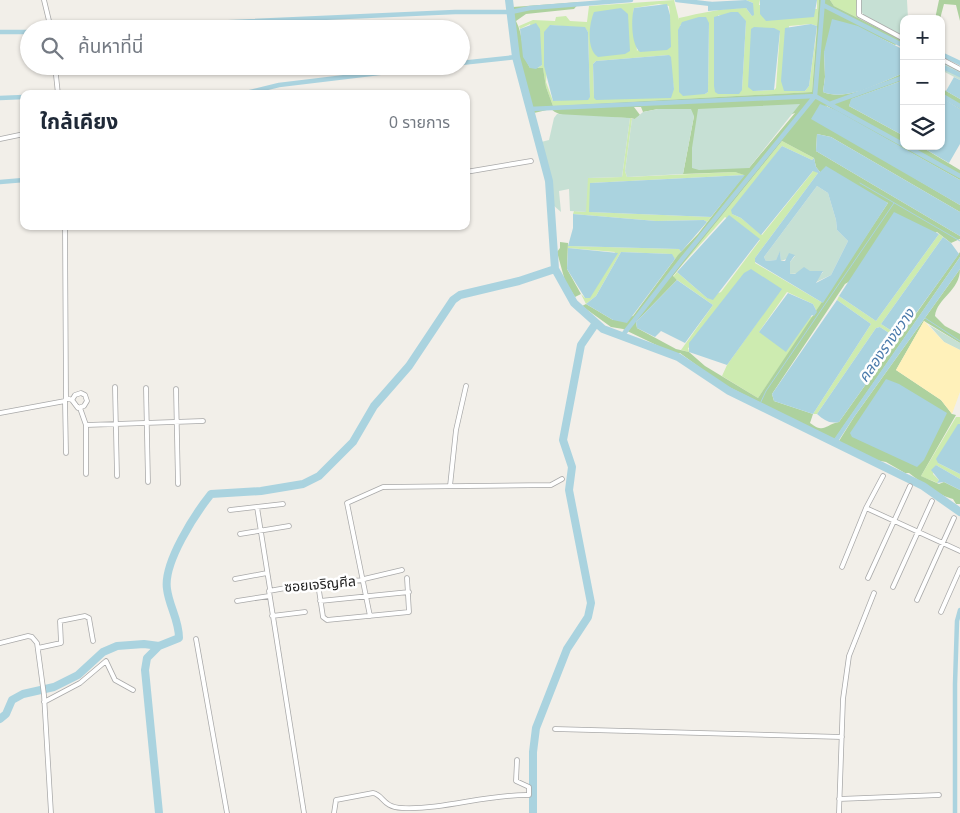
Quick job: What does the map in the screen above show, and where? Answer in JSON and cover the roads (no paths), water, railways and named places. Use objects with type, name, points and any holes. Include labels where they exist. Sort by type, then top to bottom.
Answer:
[{"type":"street","points":[[44,0],[49,20]]},
{"type":"street","points":[[859,0],[859,16],[900,37]]},
{"type":"street","points":[[943,60],[960,69]]},
{"type":"street","points":[[57,75],[58,90]]},
{"type":"street","points":[[0,139],[20,135]]},
{"type":"street","points":[[470,171],[531,161]]},
{"type":"street","points":[[65,230],[66,453]]},
{"type":"street","points":[[450,486],[456,430],[466,386]]},
{"type":"street","points":[[115,387],[117,476]]},
{"type":"street","points":[[146,388],[148,482]]},
{"type":"street","points":[[176,389],[178,484]]},
{"type":"street","points":[[72,400],[76,394],[85,395],[87,402],[80,408]]},
{"type":"street","points":[[0,413],[65,399],[72,400]]},
{"type":"street","points":[[72,400],[74,406],[80,408]]},
{"type":"street","points":[[80,408],[86,425],[86,474]]},
{"type":"street","points":[[86,425],[203,420]]},
{"type":"street","points":[[842,567],[866,508],[883,476]]},
{"type":"street","name":"ซอยเจริญศีล","points":[[270,589],[364,580],[347,503],[383,487],[550,485],[562,479]]},
{"type":"street","points":[[868,578],[910,486]]},
{"type":"street","points":[[893,587],[932,501]]},
{"type":"street","points":[[230,510],[283,504]]},
{"type":"street","name":"ซอยเจริญศีล","points":[[257,507],[270,589],[269,596],[272,616],[304,813]]},
{"type":"street","points":[[866,508],[960,551]]},
{"type":"street","points":[[917,600],[954,518]]},
{"type":"street","points":[[240,534],[290,526]]},
{"type":"street","points":[[941,612],[960,569]]},
{"type":"street","points":[[370,616],[364,580],[402,570]]},
{"type":"street","points":[[235,579],[267,573]]},
{"type":"street","points":[[318,584],[325,620],[409,612],[407,578]]},
{"type":"street","points":[[320,601],[409,592]]},
{"type":"street","points":[[839,813],[842,737],[849,656],[874,593]]},
{"type":"street","points":[[237,600],[269,596]]},
{"type":"street","points":[[272,616],[306,612]]},
{"type":"street","points":[[38,648],[61,643],[60,621],[85,616],[89,618],[93,641]]},
{"type":"street","points":[[0,643],[28,636],[33,638],[38,648],[43,682],[51,813]]},
{"type":"street","points":[[196,639],[227,813]]},
{"type":"street","points":[[44,702],[80,683],[106,661],[115,680],[133,690]]},
{"type":"street","points":[[555,729],[842,737]]},
{"type":"street","points":[[334,813],[336,800],[373,793],[378,794],[388,806],[403,808],[447,805],[510,794],[530,794],[529,786],[516,781],[518,760]]},
{"type":"street","points":[[839,799],[939,795]]},
{"type":"water","points":[[746,0],[753,3],[754,15],[752,16],[746,8],[708,11],[708,2]]},
{"type":"water","points":[[760,0],[817,0],[814,17],[766,21],[760,14]]},
{"type":"water","points":[[667,4],[670,15],[671,47],[667,50],[640,52],[633,38],[632,18],[634,8]]},
{"type":"water","points":[[621,8],[628,14],[630,51],[625,54],[598,57],[594,53],[590,42],[590,29],[594,12]]},
{"type":"water","points":[[738,12],[746,21],[742,90],[739,94],[718,94],[715,92],[714,86],[714,17]]},
{"type":"water","points":[[706,17],[709,23],[708,92],[705,94],[683,96],[679,92],[678,30],[682,22]]},
{"type":"water","points":[[832,19],[858,26],[900,48],[900,75],[853,93],[843,95],[823,92],[825,77],[824,52]]},
{"type":"water","points":[[536,23],[540,29],[542,65],[536,69],[530,68],[523,57],[520,29]]},
{"type":"water","points":[[811,24],[817,26],[809,86],[805,91],[784,91],[781,81],[785,28]]},
{"type":"water","points":[[550,25],[585,27],[588,32],[590,97],[588,100],[553,101],[544,66],[544,32]]},
{"type":"water","points":[[754,27],[774,28],[780,31],[774,90],[753,91],[748,87],[751,29]]},
{"type":"water","points":[[669,55],[671,57],[674,89],[671,98],[596,100],[594,98],[593,64],[596,61]]},
{"type":"water","points":[[954,77],[960,80],[960,99],[946,91]]},
{"type":"water","points":[[900,81],[900,134],[849,106],[851,99]]},
{"type":"water","points":[[945,100],[960,109],[960,144],[949,163],[927,150],[945,150]]},
{"type":"water","points":[[820,104],[836,110],[900,146],[900,150],[907,150],[960,180],[960,205],[811,119]]},
{"type":"water","points":[[817,134],[831,137],[960,212],[960,236],[816,151]]},
{"type":"water","points":[[782,146],[812,160],[814,158],[816,167],[820,172],[826,166],[888,203],[823,303],[755,262],[755,258],[818,173],[813,171],[761,235],[741,218],[732,214],[731,210]],"holes":[[[817,186],[828,193],[837,230],[848,241],[831,275],[816,283],[823,271],[810,271],[804,267],[795,274],[790,274],[790,262],[795,255],[789,253],[785,261],[781,261],[780,251],[776,260],[766,261],[764,257]]]},
{"type":"water","points":[[745,175],[711,217],[589,212],[590,183]]},
{"type":"water","points":[[894,212],[939,234],[876,321],[839,296]]},
{"type":"water","points":[[573,214],[656,221],[704,220],[707,222],[681,252],[679,249],[568,246],[573,228]]},
{"type":"water","points":[[729,215],[760,239],[713,300],[707,298],[677,272]]},
{"type":"water","points":[[943,237],[951,243],[959,254],[901,334],[898,335],[881,324]]},
{"type":"water","points":[[568,248],[618,253],[590,298],[585,298],[567,269]]},
{"type":"water","points":[[621,252],[672,254],[675,259],[627,323],[613,320],[586,304],[596,296]]},
{"type":"water","points":[[960,257],[960,269],[854,417],[839,440],[841,443],[831,439],[834,439]]},
{"type":"water","points":[[751,269],[782,289],[727,365],[689,352],[689,343],[744,273]]},
{"type":"water","points":[[677,280],[713,305],[685,343],[661,331],[655,337],[637,328],[636,322]]},
{"type":"water","points":[[788,293],[813,304],[817,312],[814,316],[812,315],[786,352],[759,332]]},
{"type":"water","points":[[837,300],[871,324],[813,414],[774,401],[772,394]]},
{"type":"water","name":"คลองรางขวาง","points":[[880,327],[898,339],[839,422],[824,420],[817,414],[876,328]]},
{"type":"water","points":[[886,379],[899,384],[947,413],[924,460],[917,467],[852,437],[850,433]]},
{"type":"water","points":[[958,424],[960,424],[960,474],[938,463],[936,459]]},
{"type":"water","points":[[936,465],[960,479],[960,490],[944,482],[937,483],[939,480],[931,470]]},
{"type":"waterway","points":[[509,0],[516,57],[549,181],[555,269],[574,303],[603,329],[678,357],[729,391],[923,486],[960,512]]},
{"type":"waterway","points":[[276,20],[455,12],[511,12],[530,8],[631,0]]},
{"type":"waterway","points":[[677,0],[711,4]]},
{"type":"waterway","points":[[622,336],[815,96],[823,0]]},
{"type":"waterway","points":[[823,5],[900,44]]},
{"type":"waterway","points":[[0,32],[20,32]]},
{"type":"waterway","points":[[945,56],[960,63]]},
{"type":"waterway","points":[[470,62],[516,57]]},
{"type":"waterway","points":[[945,68],[960,75]]},
{"type":"waterway","points":[[258,90],[279,85],[362,75]]},
{"type":"waterway","points":[[829,104],[900,78]]},
{"type":"waterway","points":[[530,109],[815,96],[900,143]]},
{"type":"waterway","points":[[0,98],[20,97]]},
{"type":"waterway","points":[[945,97],[960,106]]},
{"type":"waterway","points":[[913,150],[960,176]]},
{"type":"waterway","points":[[0,182],[20,180]]},
{"type":"waterway","points":[[860,183],[960,241]]},
{"type":"waterway","points":[[759,406],[766,391],[894,203]]},
{"type":"waterway","points":[[159,813],[145,670],[147,658],[159,646],[179,638],[179,631],[168,595],[167,578],[175,553],[204,503],[211,494],[261,491],[303,484],[319,476],[353,442],[374,406],[409,366],[453,300],[460,295],[519,281],[555,269]]},
{"type":"waterway","points":[[925,318],[960,341]]},
{"type":"waterway","points":[[533,813],[533,752],[536,728],[567,649],[588,617],[591,603],[569,490],[572,467],[563,440],[581,345],[596,323]]},
{"type":"waterway","points":[[955,813],[955,684],[957,621],[960,610]]},
{"type":"waterway","points":[[0,719],[6,714],[12,700],[23,694],[54,687],[78,675],[103,652],[117,646],[144,644],[159,646]]}]
